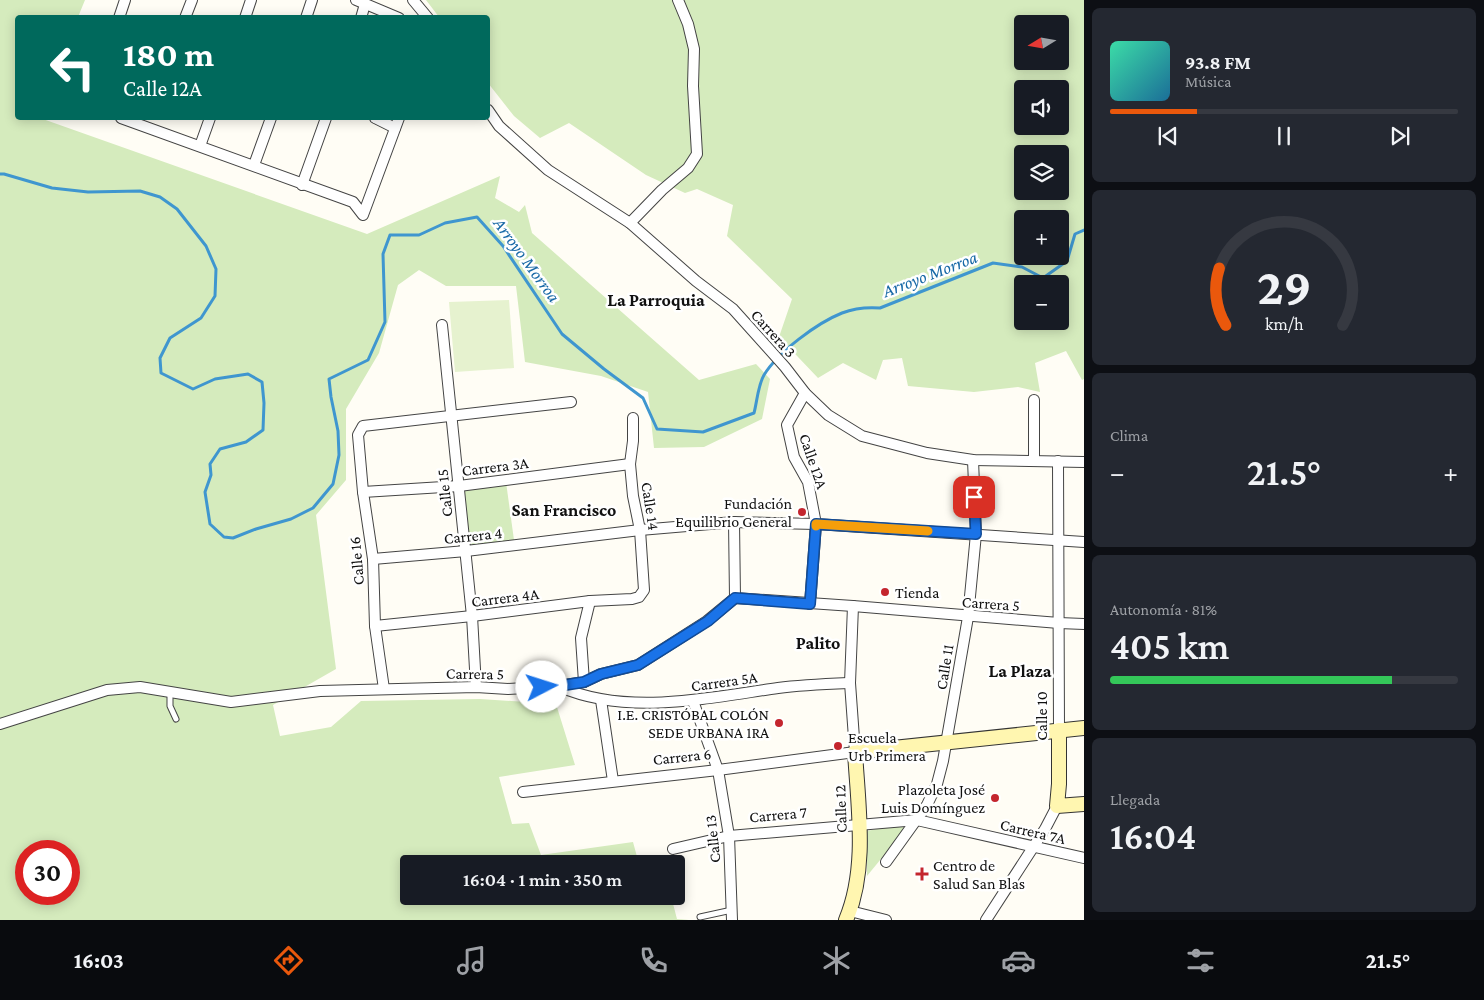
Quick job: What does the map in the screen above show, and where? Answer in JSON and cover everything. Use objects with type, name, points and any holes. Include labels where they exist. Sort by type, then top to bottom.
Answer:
[{"type":"street","points":[[121,15],[125,0]]},
{"type":"street","points":[[186,15],[192,0]]},
{"type":"street","points":[[246,15],[251,0]]},
{"type":"street","points":[[307,15],[312,0]]},
{"type":"street","points":[[413,0],[426,15]]},
{"type":"street","points":[[630,223],[662,190],[688,168],[697,154],[693,86],[694,48],[688,24],[678,0]]},
{"type":"street","points":[[361,15],[361,2],[392,15]]},
{"type":"street","name":"Carrera 3","points":[[490,113],[499,126],[548,170],[630,223],[696,281],[733,310],[806,393],[828,415],[862,436],[927,454],[973,460],[1084,462]]},
{"type":"street","points":[[134,120],[147,122],[200,146],[353,202],[363,215],[397,123],[384,120]]},
{"type":"street","points":[[200,146],[209,120]]},
{"type":"street","points":[[254,165],[270,120]]},
{"type":"street","points":[[302,184],[325,120]]},
{"type":"street","name":"Calle 15","points":[[442,325],[466,551],[476,687]]},
{"type":"street","name":"Calle 12A","points":[[806,393],[787,425],[794,457],[808,482],[816,524],[810,604]]},
{"type":"street","points":[[1034,400],[1034,461]]},
{"type":"street","points":[[452,417],[571,402]]},
{"type":"street","name":"Calle 16","points":[[384,689],[375,626],[372,559],[358,436],[363,426],[452,417]]},
{"type":"street","name":"Calle 14","points":[[633,418],[630,464],[632,496],[640,530],[644,590],[639,596]]},
{"type":"street","name":"Calle 11","points":[[886,862],[927,805],[937,784],[947,742],[968,617],[976,534],[973,460]]},
{"type":"street","name":"Calle 10","points":[[986,920],[1035,846],[1057,806],[1059,784],[1058,462]]},
{"type":"street","name":"Carrera 3A","points":[[363,492],[459,486],[630,464]]},
{"type":"street","points":[[734,522],[735,598]]},
{"type":"street","name":"Carrera 4","points":[[372,559],[466,551],[640,530],[734,522],[816,524],[1084,542]]},
{"type":"street","name":"Carrera 4A","points":[[375,626],[590,601],[632,599],[639,596]]},
{"type":"street","name":"Carrera 5","points":[[0,724],[107,690],[140,688],[231,702],[320,691],[476,687],[508,689],[559,686],[584,682],[601,674],[638,665],[708,621],[735,598],[1059,624],[1084,624]]},
{"type":"street","points":[[584,682],[581,638],[590,601]]},
{"type":"street","name":"Calle 12","points":[[848,916],[857,882],[859,825],[850,683],[853,606]]},
{"type":"street","name":"Carrera 5A","points":[[559,686],[578,694],[601,700],[654,702],[693,701],[779,688],[850,683]]},
{"type":"street","points":[[601,700],[613,781]]},
{"type":"street","name":"Calle 13","points":[[693,701],[718,770],[729,836],[732,915]]},
{"type":"street","name":"Carrera 6","points":[[522,792],[718,770],[855,752],[1084,728]]},
{"type":"street","points":[[1057,806],[1084,804]]},
{"type":"street","name":"Carrera 7","points":[[673,849],[729,836],[917,820]]},
{"type":"street","name":"Carrera 7A","points":[[917,820],[1084,858]]},
{"type":"street","points":[[848,916],[886,920]]},
{"type":"lane","points":[[170,693],[170,706],[176,719]]},
{"type":"lane","points":[[700,917],[732,915]]},
{"type":"green space","points":[[0,0],[85,0],[79,15],[15,15],[15,120],[46,120],[367,234],[500,176],[495,198],[519,212],[525,205],[532,233],[699,380],[756,364],[770,379],[762,419],[704,447],[654,448],[648,392],[601,376],[525,362],[516,286],[446,286],[419,270],[398,285],[379,353],[346,409],[346,480],[316,515],[336,669],[273,705],[280,736],[331,727],[361,701],[480,699],[556,704],[575,765],[499,777],[512,824],[529,823],[541,855],[400,855],[400,905],[673,905],[677,919],[689,920],[0,920]]},
{"type":"green space","points":[[426,0],[1084,0],[1084,379],[1082,380],[1066,351],[1035,363],[1040,392],[1018,387],[974,392],[908,386],[902,358],[883,360],[876,380],[843,363],[818,378],[779,337],[792,299],[727,236],[733,205],[697,189],[685,193],[646,175],[569,123],[540,138],[514,116],[490,86],[490,15],[437,15]]},
{"type":"green space","points":[[509,300],[514,368],[455,372],[449,302]]},
{"type":"green space","points":[[506,482],[514,540],[470,546],[464,487]]},
{"type":"green space","points":[[907,823],[907,827],[867,876],[867,831]]},
{"type":"green space","points":[[633,842],[637,855],[541,855]]},
{"type":"waterway","name":"Arroyo Morroa","points":[[0,174],[52,188],[88,192],[140,191],[160,197],[177,209],[206,246],[216,269],[215,296],[201,318],[170,338],[160,358],[161,373],[193,389],[215,379],[248,374],[262,382],[264,403],[263,430],[246,442],[220,449],[210,464],[211,475],[205,492],[210,524],[224,537],[233,538],[291,519],[313,508],[333,484],[339,455],[338,431],[329,379],[368,360],[385,322],[383,254],[390,235],[419,235],[445,223],[477,217],[503,246],[562,334],[643,398],[657,429],[703,432],[754,413],[760,384],[770,366],[799,339],[832,318],[856,309],[880,308],[993,263],[1022,267],[1043,278],[1067,261],[1075,234],[1084,230]]},
{"type":"slow traffic","points":[[816,526],[816,524],[928,531]]},
{"type":"place","name":"Fundación Equilibrio General","points":[[802,512]]},
{"type":"place","name":"Tienda","points":[[885,592]]},
{"type":"place","name":"I.E. CRISTÓBAL COLÓN SEDE URBANA 1RA","points":[[779,723]]},
{"type":"place","name":"Escuela Urb Primera","points":[[838,746]]},
{"type":"place","name":"Plazoleta José Luis Domínguez","points":[[995,798]]},
{"type":"place","name":"Centro de Salud San Blas","points":[[922,874]]},
{"type":"district","name":"La Parroquia","points":[[656,300]]},
{"type":"district","name":"San Francisco","points":[[564,510]]},
{"type":"district","name":"Palito","points":[[818,643]]},
{"type":"district","name":"La Plaza","points":[[1020,671]]},
{"type":"route","points":[[542,687],[584,682],[601,674],[638,665],[708,621],[735,598],[810,604],[816,524],[976,534],[974,497]]}]
